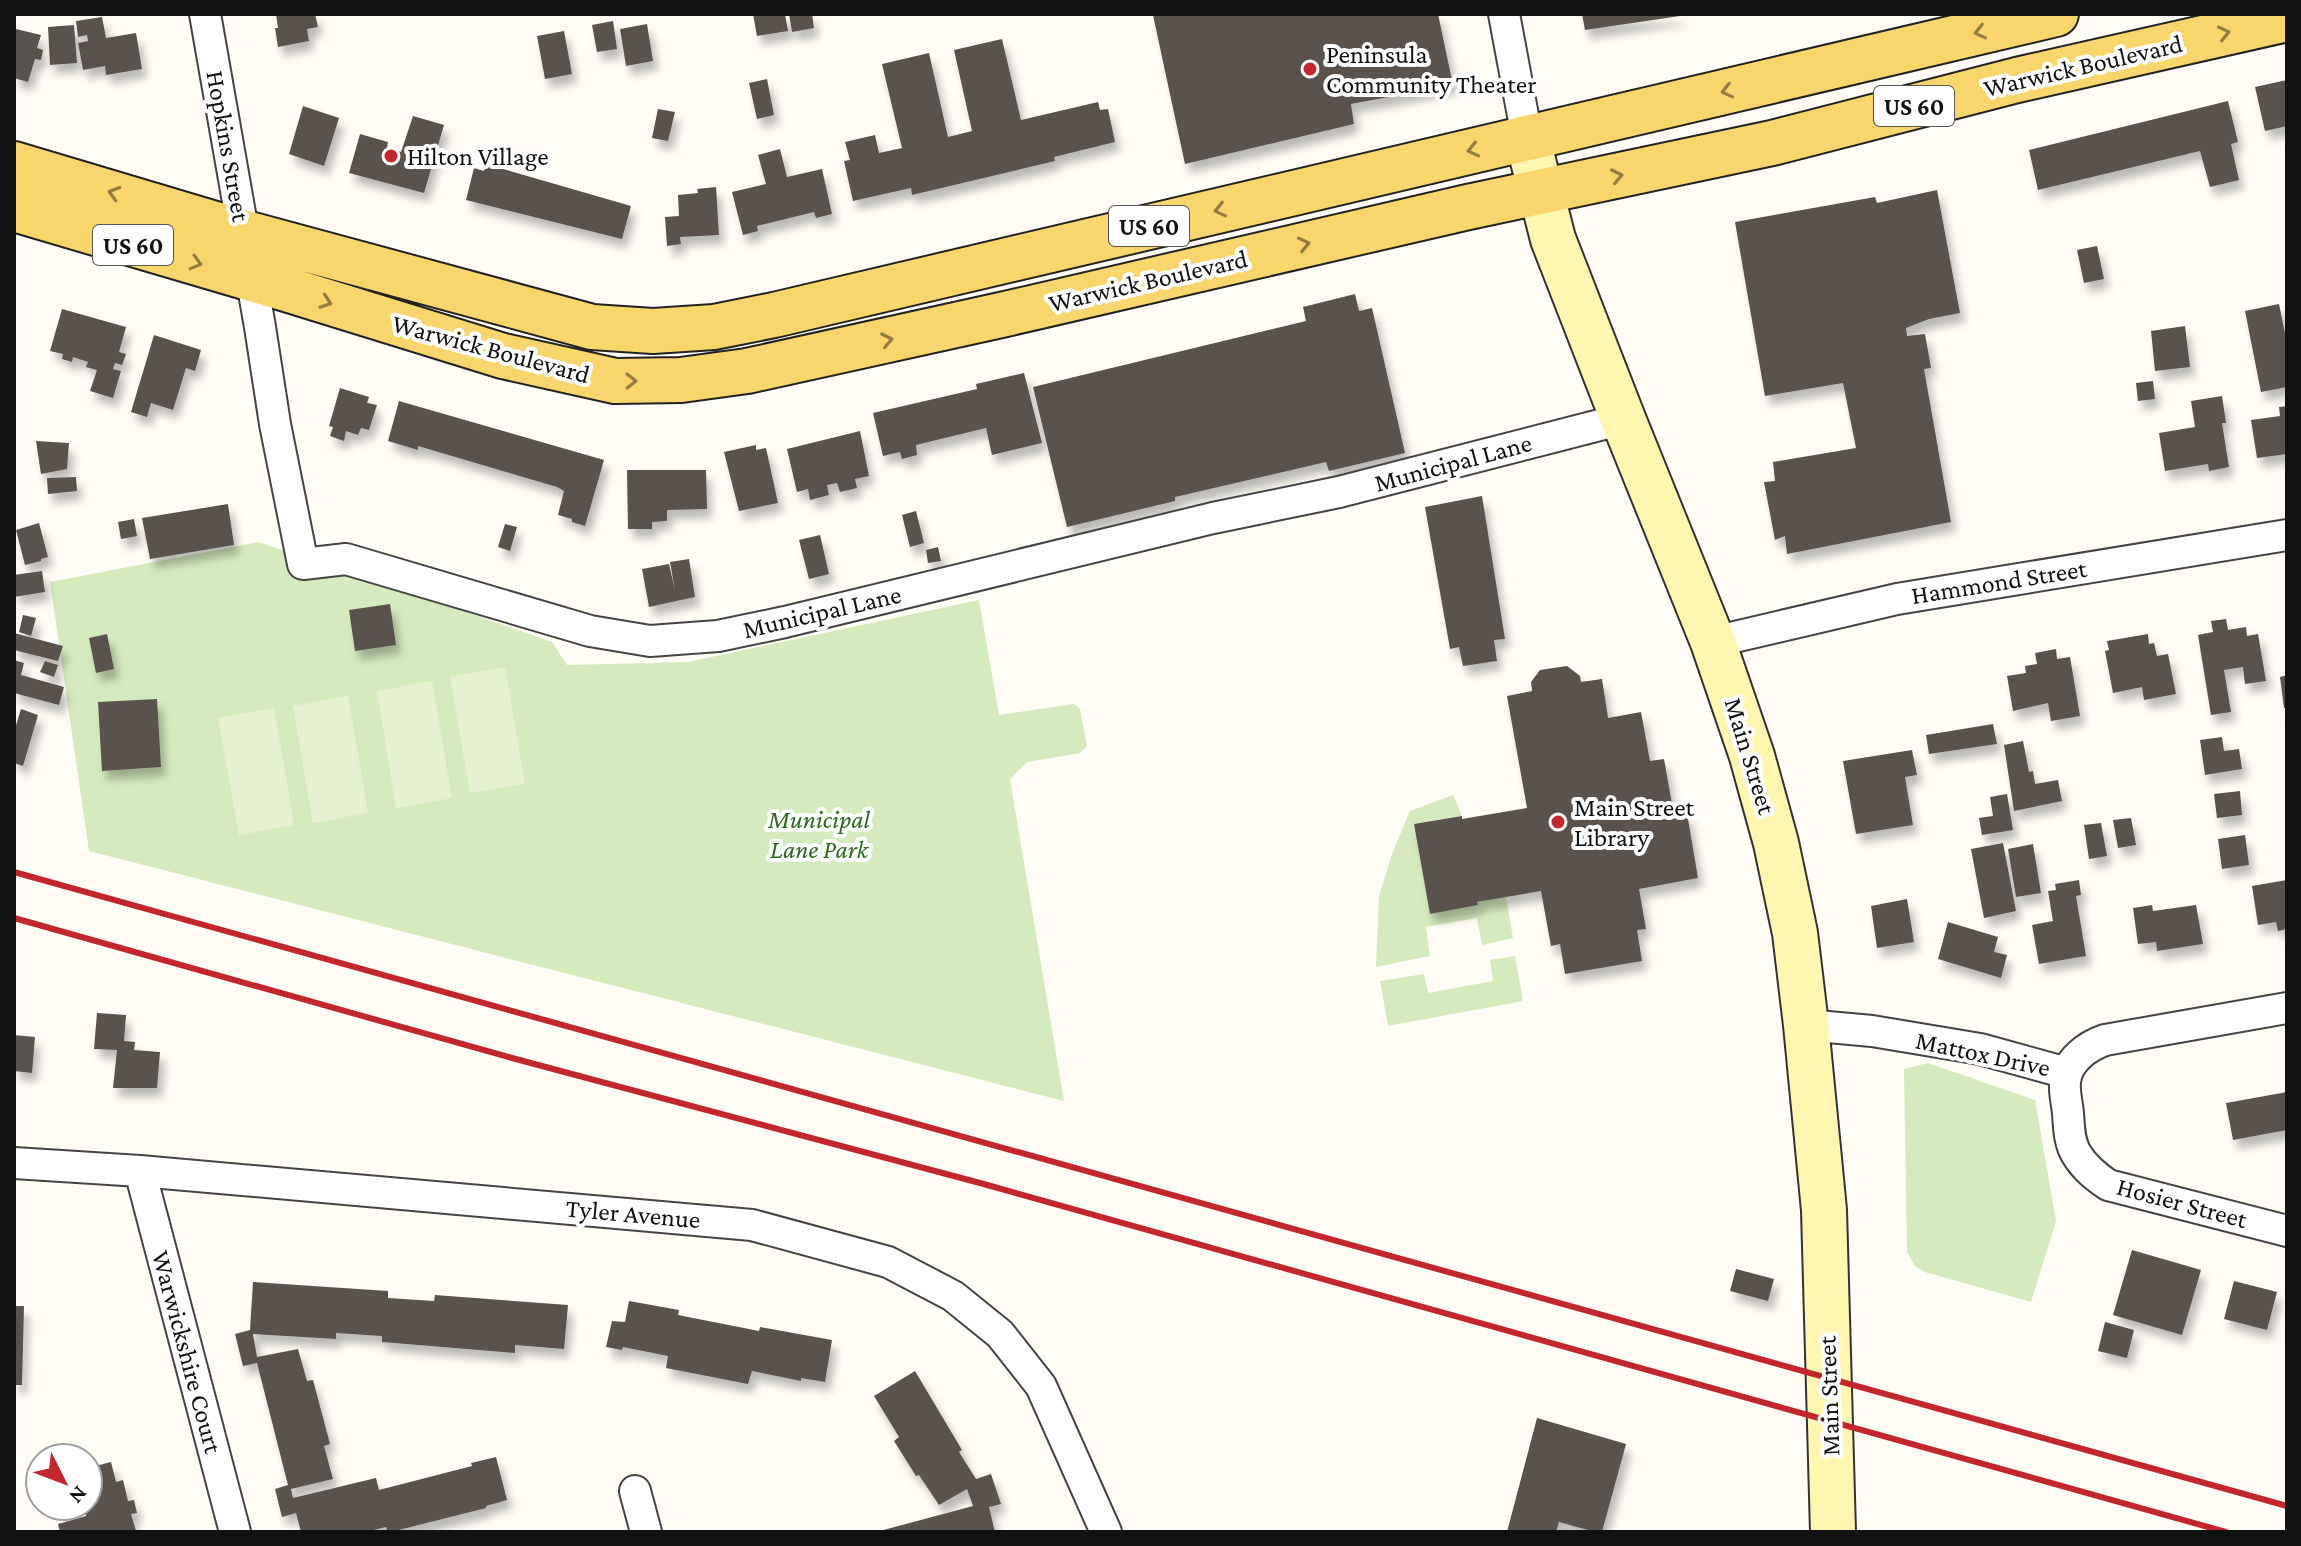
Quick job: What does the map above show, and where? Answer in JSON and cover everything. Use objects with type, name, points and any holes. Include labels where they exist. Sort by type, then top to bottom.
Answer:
[{"type":"main road","name":"Warwick Boulevard","points":[[14,164],[242,232],[592,327],[653,331],[699,328],[774,315],[2056,14]]},
{"type":"main road","name":"Warwick Boulevard","points":[[14,209],[557,370],[615,381],[681,380],[747,371],[1540,191],[1772,143],[2017,80],[2287,19]]},
{"type":"main road","name":"Main Street","points":[[1527,137],[1553,239],[1713,642],[1752,756],[1776,843],[1795,933],[1824,1210],[1833,1532]]},
{"type":"street","name":"Hopkins Street","points":[[205,14],[251,279]]},
{"type":"street","name":"Main Street","points":[[1504,14],[1527,137]]},
{"type":"street","name":"Municipal Lane","points":[[251,279],[275,424],[303,564],[346,559],[590,631],[650,641],[718,636],[785,622],[1213,518],[1339,492],[1623,419]]},
{"type":"street","name":"Hammond Street","points":[[1713,642],[1897,599],[2287,535]]},
{"type":"street","name":"Mattox Drive","points":[[1806,1025],[1872,1031],[1980,1049],[2067,1073],[2077,1056],[2094,1043],[2287,1008]]},
{"type":"street","name":"Hosier Street","points":[[2067,1073],[2069,1134],[2075,1152],[2089,1171],[2108,1185],[2287,1231]]},
{"type":"street","name":"Tyler Avenue","points":[[14,1163],[140,1171],[752,1225],[888,1262],[953,1296],[1000,1334],[1041,1386],[1106,1532]]},
{"type":"street","name":"Warwickshire Court","points":[[140,1171],[235,1532]]},
{"type":"street","points":[[635,1491],[646,1532]]},
{"type":"green space","name":"Municipal Lane Park","points":[[258,542],[552,642],[567,665],[688,662],[979,600],[999,715],[1074,704],[1080,709],[1087,746],[1080,753],[1027,762],[1010,779],[1064,1101],[89,851],[50,582]]},
{"type":"green space","points":[[505,667],[525,784],[470,793],[450,677]]},
{"type":"green space","points":[[432,681],[452,798],[396,808],[377,691]]},
{"type":"green space","points":[[348,696],[368,813],[313,823],[293,706]]},
{"type":"green space","points":[[274,708],[294,825],[239,835],[218,718]]},
{"type":"green space","points":[[1453,795],[1462,816],[1414,824],[1430,913],[1506,897],[1513,938],[1482,945],[1477,918],[1426,927],[1430,956],[1376,967],[1379,896],[1410,811]]},
{"type":"green space","points":[[1515,956],[1523,1001],[1388,1026],[1380,981],[1424,974],[1428,993],[1493,981],[1490,960]]},
{"type":"green space","points":[[1928,1063],[2035,1100],[2056,1221],[2031,1302],[1925,1272],[1915,1266],[1907,1252],[1904,1069]]},
{"type":"building","points":[[276,14],[315,14],[318,27],[307,29],[309,41],[278,47]]},
{"type":"building","points":[[753,14],[785,14],[788,31],[757,36]]},
{"type":"building","points":[[789,14],[812,14],[814,28],[792,32]]},
{"type":"building","points":[[1438,14],[1453,85],[1351,104],[1354,124],[1185,164],[1153,15]]},
{"type":"building","points":[[1582,14],[1680,14],[1680,16],[1585,30]]},
{"type":"building","points":[[102,17],[106,38],[136,33],[142,69],[106,75],[105,66],[83,70],[78,43],[88,41],[87,35],[78,37],[76,21]]},
{"type":"building","points":[[613,21],[617,49],[597,52],[592,25]]},
{"type":"building","points":[[647,24],[653,61],[626,66],[620,29]]},
{"type":"building","points":[[74,25],[77,63],[50,65],[48,27]]},
{"type":"building","points":[[16,29],[41,35],[37,48],[43,50],[41,60],[35,59],[28,82],[14,78]]},
{"type":"building","points":[[564,31],[572,74],[545,79],[537,36]]},
{"type":"building","points":[[1002,39],[1021,120],[1098,102],[1100,110],[1108,109],[1115,142],[1054,157],[1055,161],[912,195],[911,188],[853,201],[844,161],[850,160],[845,142],[875,135],[879,153],[902,148],[882,64],[929,53],[948,137],[972,131],[954,50]]},
{"type":"building","points":[[767,79],[774,115],[757,119],[749,83]]},
{"type":"building","points":[[2287,80],[2287,126],[2265,131],[2255,87]]},
{"type":"building","points":[[2228,101],[2238,142],[2231,144],[2239,180],[2210,187],[2200,151],[2038,190],[2029,150]]},
{"type":"building","points":[[303,106],[339,118],[324,166],[289,154]]},
{"type":"building","points":[[658,109],[675,112],[668,141],[652,138]]},
{"type":"building","points":[[413,116],[444,125],[424,193],[349,173],[360,134],[388,142],[387,147],[401,152]]},
{"type":"building","points":[[780,149],[787,177],[822,169],[832,214],[816,218],[814,212],[757,226],[758,231],[743,235],[732,192],[766,184],[758,155]]},
{"type":"building","points":[[486,164],[631,206],[622,239],[466,200],[474,168],[484,171]]},
{"type":"building","points":[[716,187],[719,235],[680,237],[681,244],[667,246],[665,217],[679,216],[678,195]]},
{"type":"building","points":[[1937,190],[1960,313],[1929,319],[1906,328],[1907,336],[1925,334],[1931,368],[1924,369],[1951,522],[1787,554],[1785,536],[1775,540],[1764,482],[1775,481],[1773,462],[1856,448],[1843,383],[1765,396],[1735,222],[1875,197],[1877,203]]},
{"type":"building","points":[[2097,246],[2104,279],[2084,283],[2077,250]]},
{"type":"building","points":[[1355,294],[1359,311],[1372,308],[1405,453],[1329,471],[1326,462],[1175,497],[1175,501],[1067,527],[1033,387],[1306,321],[1303,307]]},
{"type":"building","points":[[2279,304],[2287,343],[2287,387],[2261,392],[2245,311]]},
{"type":"building","points":[[62,309],[126,327],[119,352],[126,354],[122,365],[115,363],[113,369],[121,371],[113,398],[90,391],[97,370],[86,367],[88,362],[73,357],[72,362],[62,359],[63,354],[50,351]]},
{"type":"building","points":[[2185,326],[2190,367],[2155,371],[2151,331]]},
{"type":"building","points":[[154,335],[201,350],[195,371],[186,368],[173,410],[151,403],[147,417],[131,412]]},
{"type":"building","points":[[1024,373],[1042,443],[992,455],[986,428],[916,445],[917,455],[902,459],[900,452],[883,456],[873,413],[977,389],[976,384]]},
{"type":"building","points":[[2153,381],[2155,399],[2138,401],[2136,383]]},
{"type":"building","points":[[340,388],[369,397],[367,403],[377,405],[369,430],[361,428],[358,435],[346,431],[344,441],[330,436],[333,427],[329,426]]},
{"type":"building","points":[[2222,396],[2226,423],[2222,423],[2229,467],[2209,471],[2208,464],[2165,471],[2159,433],[2195,427],[2191,401]]},
{"type":"building","points":[[399,401],[604,460],[585,526],[558,515],[564,491],[557,487],[418,446],[418,450],[388,441]]},
{"type":"building","points":[[2287,406],[2287,454],[2257,458],[2251,420],[2280,416],[2279,407]]},
{"type":"building","points":[[860,431],[869,476],[855,479],[857,488],[840,492],[837,483],[827,485],[829,495],[810,500],[808,489],[797,492],[787,449]]},
{"type":"building","points":[[36,441],[69,443],[67,469],[41,474]]},
{"type":"building","points":[[756,445],[756,450],[766,448],[778,503],[739,511],[724,452]]},
{"type":"building","points":[[627,470],[706,470],[707,509],[667,510],[667,521],[652,522],[652,529],[628,529]]},
{"type":"building","points":[[76,477],[77,491],[48,494],[47,478]]},
{"type":"building","points":[[1482,496],[1505,639],[1494,640],[1497,661],[1463,666],[1459,647],[1450,649],[1425,507]]},
{"type":"building","points":[[228,504],[234,545],[150,559],[142,518]]},
{"type":"building","points":[[916,511],[924,543],[910,547],[902,515]]},
{"type":"building","points":[[134,519],[137,536],[121,539],[118,522]]},
{"type":"building","points":[[39,523],[48,557],[25,565],[16,530]]},
{"type":"building","points":[[505,524],[517,527],[510,551],[498,547]]},
{"type":"building","points":[[820,535],[829,574],[809,579],[799,540]]},
{"type":"building","points":[[938,547],[941,561],[928,563],[926,550]]},
{"type":"building","points":[[689,559],[695,597],[649,607],[642,569],[669,564],[675,591],[670,562]]},
{"type":"building","points":[[42,571],[45,592],[14,597],[14,575]]},
{"type":"building","points":[[390,604],[396,645],[355,651],[349,610]]},
{"type":"building","points":[[23,615],[36,618],[31,636],[19,632]]},
{"type":"building","points":[[2226,619],[2228,630],[2246,627],[2247,636],[2258,634],[2266,681],[2245,684],[2243,667],[2224,670],[2231,712],[2211,715],[2198,635],[2213,632],[2211,621]]},
{"type":"building","points":[[14,633],[63,646],[58,661],[14,650]]},
{"type":"building","points":[[107,634],[114,669],[96,673],[89,638]]},
{"type":"building","points":[[2148,634],[2149,644],[2154,643],[2157,656],[2168,654],[2176,694],[2144,700],[2142,687],[2113,693],[2105,651],[2109,650],[2107,641]]},
{"type":"building","points":[[2056,649],[2057,659],[2070,657],[2080,716],[2051,721],[2048,703],[2013,711],[2007,676],[2026,673],[2025,666],[2037,664],[2035,653]]},
{"type":"building","points":[[14,660],[24,663],[21,675],[64,687],[59,705],[14,693]]},
{"type":"building","points":[[45,661],[58,665],[54,677],[40,672]]},
{"type":"building","name":"Main Street Library","points":[[1567,666],[1580,676],[1581,682],[1602,679],[1608,718],[1641,712],[1650,761],[1664,759],[1674,815],[1687,813],[1698,878],[1639,889],[1646,929],[1637,930],[1642,961],[1565,974],[1560,944],[1551,946],[1541,891],[1430,914],[1414,824],[1527,808],[1507,696],[1532,691],[1531,682],[1540,670]]},
{"type":"building","points":[[2287,675],[2287,708],[2284,708],[2280,677]]},
{"type":"building","points":[[157,699],[161,767],[102,771],[98,702]]},
{"type":"building","points":[[21,709],[38,715],[23,766],[14,763],[14,732]]},
{"type":"building","points":[[1993,724],[1997,744],[1929,754],[1926,735]]},
{"type":"building","points":[[2222,737],[2224,751],[2239,749],[2242,769],[2205,775],[2200,740]]},
{"type":"building","points":[[2023,741],[2029,772],[2033,771],[2035,784],[2058,780],[2062,801],[2014,811],[2004,745]]},
{"type":"building","points":[[1912,750],[1917,775],[1905,777],[1913,825],[1856,834],[1843,761]]},
{"type":"building","points":[[2240,791],[2242,815],[2217,818],[2214,794]]},
{"type":"building","points":[[2007,794],[2013,830],[1982,835],[1979,818],[1993,816],[1990,797]]},
{"type":"building","points":[[2131,818],[2136,845],[2118,848],[2113,820]]},
{"type":"building","points":[[2101,823],[2107,856],[2089,859],[2084,825]]},
{"type":"building","points":[[2245,835],[2249,865],[2222,869],[2218,839]]},
{"type":"building","points":[[2003,843],[2016,911],[1984,918],[1971,849]]},
{"type":"building","points":[[2033,844],[2041,893],[2016,897],[2008,849]]},
{"type":"building","points":[[2079,880],[2081,895],[2076,896],[2086,956],[2039,964],[2032,925],[2053,921],[2048,891],[2056,890],[2055,884]]},
{"type":"building","points":[[2287,880],[2287,929],[2278,931],[2276,922],[2258,925],[2252,886]]},
{"type":"building","points":[[1907,899],[1914,942],[1877,948],[1871,906]]},
{"type":"building","points":[[2152,905],[2153,911],[2196,905],[2203,944],[2157,951],[2156,942],[2138,944],[2133,908]]},
{"type":"building","points":[[1948,922],[1998,937],[1994,952],[2007,955],[2001,978],[1938,959]]},
{"type":"building","points":[[97,1013],[126,1015],[124,1041],[135,1042],[134,1050],[160,1052],[157,1088],[113,1088],[117,1050],[94,1049]]},
{"type":"building","points":[[14,1035],[35,1037],[32,1073],[14,1071]]},
{"type":"building","points":[[2287,1092],[2287,1130],[2233,1140],[2226,1103]]},
{"type":"building","points":[[2132,1250],[2201,1270],[2182,1335],[2113,1315]]},
{"type":"building","points":[[1736,1269],[1774,1279],[1768,1301],[1730,1291]]},
{"type":"building","points":[[2234,1281],[2277,1292],[2267,1330],[2224,1319]]},
{"type":"building","points":[[253,1282],[388,1291],[388,1298],[434,1301],[435,1295],[568,1305],[564,1349],[515,1345],[515,1353],[382,1342],[382,1336],[336,1333],[336,1339],[253,1334],[257,1357],[298,1349],[307,1381],[313,1380],[330,1444],[324,1446],[333,1479],[291,1489],[293,1498],[376,1478],[379,1490],[496,1457],[507,1500],[391,1532],[386,1527],[366,1532],[301,1532],[296,1513],[282,1517],[275,1489],[288,1485],[257,1363],[243,1366],[235,1334],[250,1330]]},
{"type":"building","points":[[629,1301],[679,1310],[678,1315],[759,1331],[760,1327],[832,1340],[825,1382],[801,1378],[801,1381],[752,1371],[748,1384],[666,1368],[668,1356],[623,1347],[622,1350],[606,1347],[612,1321],[625,1322]]},
{"type":"building","points":[[14,1306],[24,1306],[22,1385],[14,1385]]},
{"type":"building","points":[[2105,1322],[2134,1330],[2127,1358],[2098,1351]]},
{"type":"building","points":[[915,1371],[976,1479],[991,1474],[1001,1504],[989,1507],[995,1532],[876,1532],[973,1506],[967,1489],[939,1505],[894,1441],[899,1437],[874,1396]]},
{"type":"building","points":[[1537,1418],[1626,1444],[1602,1532],[1559,1522],[1556,1532],[1507,1532]]},
{"type":"building","points":[[111,1462],[116,1482],[123,1480],[128,1501],[134,1500],[137,1513],[131,1514],[136,1531],[60,1532],[58,1524],[65,1522],[104,1522],[104,1464]]},
{"type":"railway","points":[[14,872],[2287,1506]]},
{"type":"railway","points":[[14,918],[512,1058],[980,1183],[2226,1532]]},
{"type":"place","name":"Peninsula Community Theater","points":[[1310,69]]},
{"type":"place","name":"Hilton Village","points":[[391,156]]},
{"type":"place","name":"Main Street Library","points":[[1558,822]]}]
